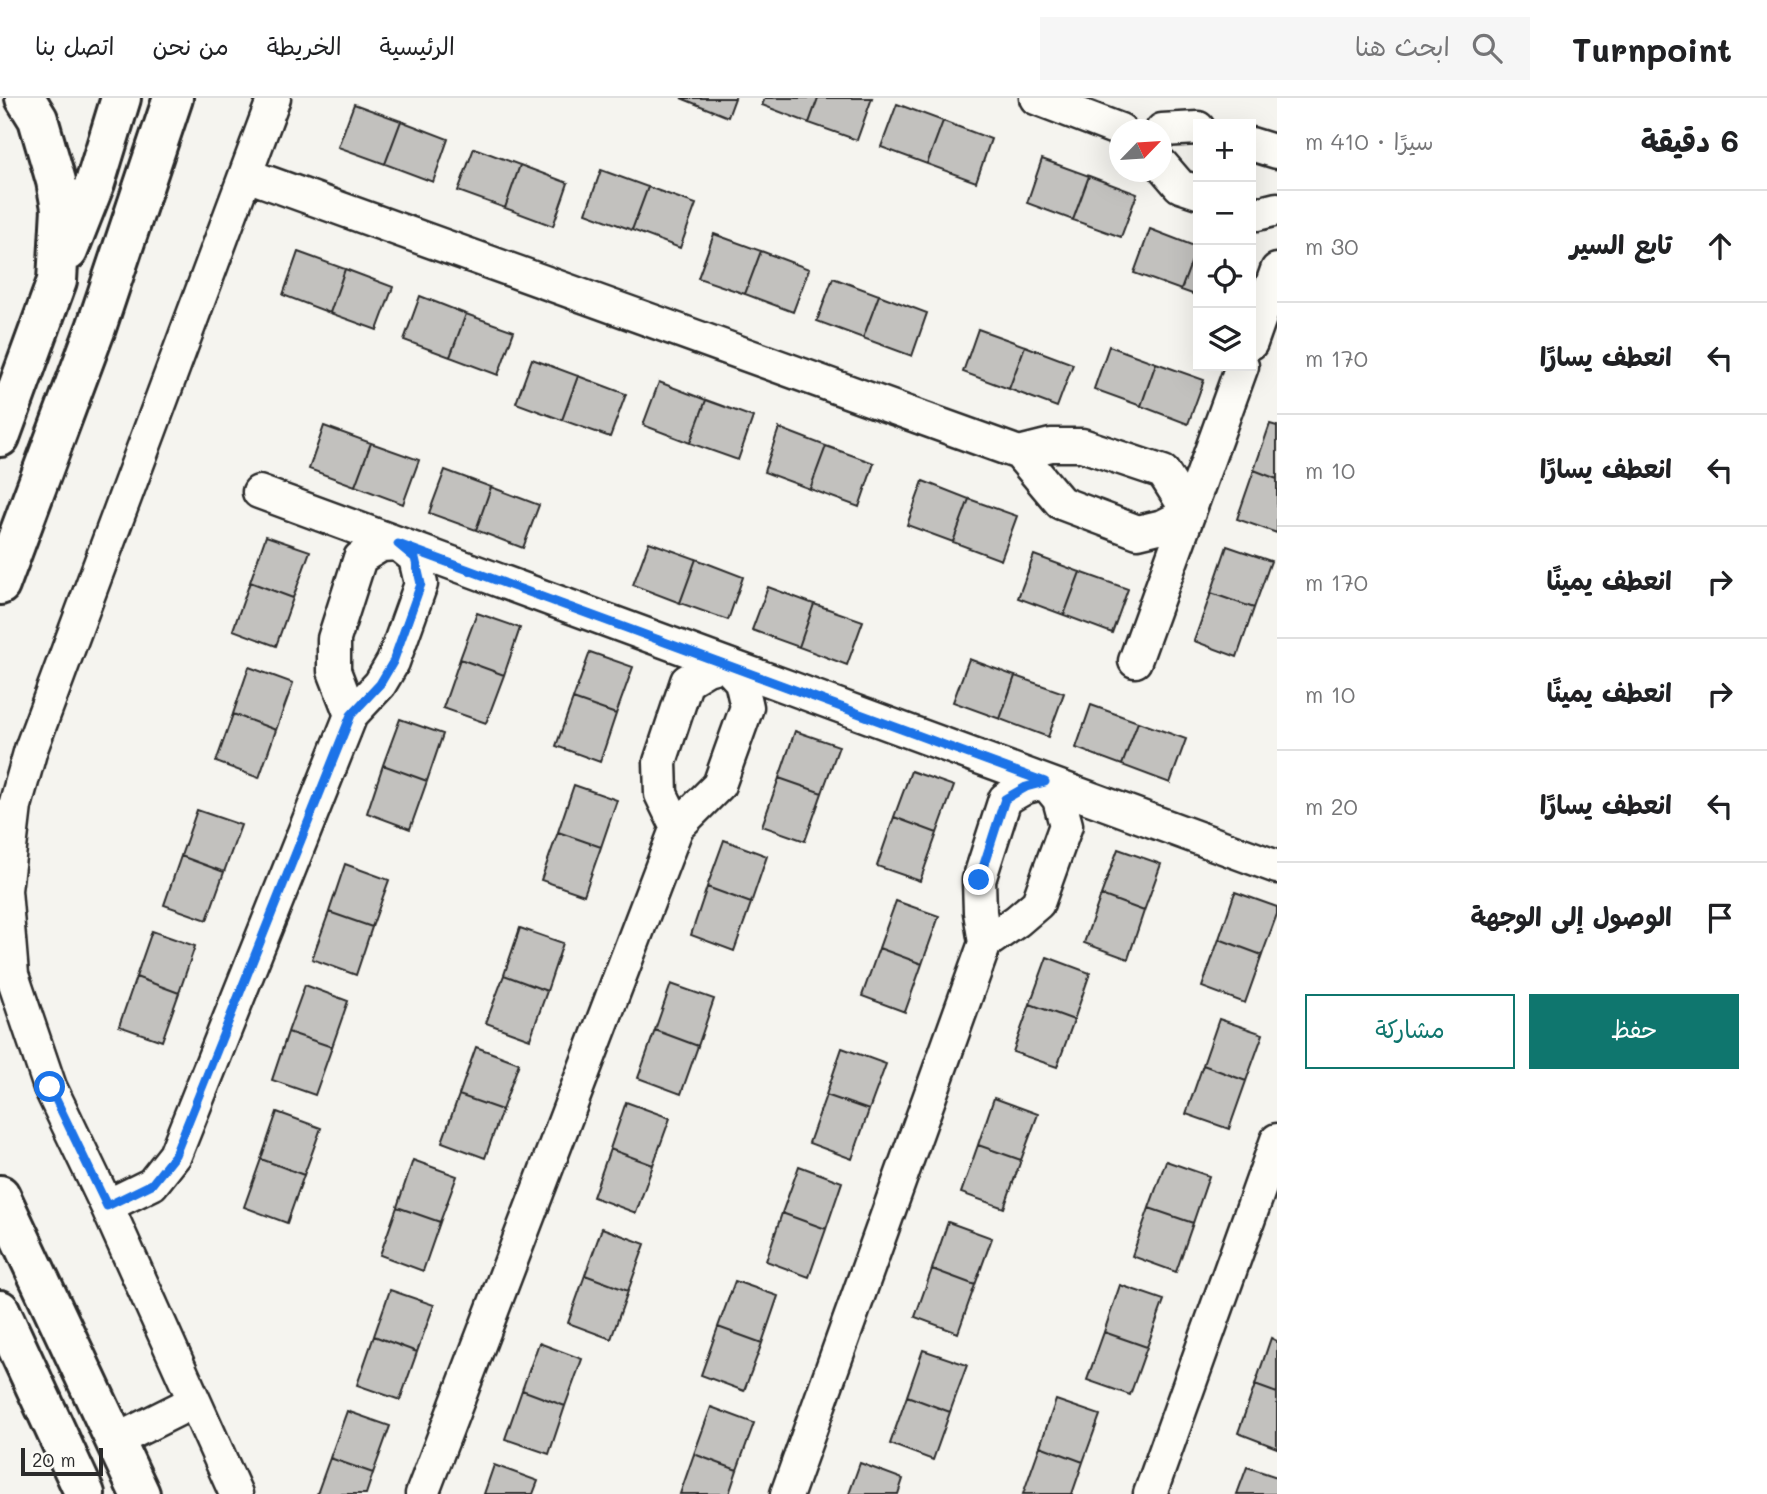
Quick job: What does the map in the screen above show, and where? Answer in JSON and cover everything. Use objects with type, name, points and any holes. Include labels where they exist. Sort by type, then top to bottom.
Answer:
[{"type":"main road","points":[[25,98],[38,119],[60,199],[57,281]]},
{"type":"main road","points":[[0,437],[95,183],[121,98]]},
{"type":"main road","points":[[0,585],[96,328],[173,98]]},
{"type":"main road","points":[[0,1195],[140,1494]]},
{"type":"main road","points":[[0,1310],[85,1494]]},
{"type":"street","points":[[236,1494],[107,1206],[50,1087],[12,975],[5,890],[15,806],[31,749],[274,98]]},
{"type":"street","points":[[1036,98],[1109,125]]},
{"type":"street","points":[[1172,129],[1193,128]]},
{"type":"street","points":[[1256,146],[1277,152]]},
{"type":"street","points":[[247,175],[1019,453],[1061,503],[1138,531],[1163,526],[1189,513]]},
{"type":"street","points":[[1172,178],[1180,186],[1193,190]]},
{"type":"street","points":[[1256,214],[1277,209]]},
{"type":"street","points":[[1256,329],[1277,270]]},
{"type":"street","points":[[1135,661],[1240,371]]},
{"type":"street","points":[[1019,453],[1051,446],[1082,445],[1163,472],[1189,513]]},
{"type":"street","points":[[259,492],[1277,867]]},
{"type":"street","points":[[107,1206],[152,1184],[175,1155],[351,715],[380,684],[393,662],[421,584],[415,558],[398,544],[381,545],[360,558],[334,639],[334,671],[351,715]]},
{"type":"street","points":[[422,1494],[677,827],[719,785],[747,707],[741,681],[725,664]]},
{"type":"street","points":[[677,827],[661,794],[660,762],[687,681],[707,669],[725,664]]},
{"type":"street","points":[[985,943],[1038,903],[1066,825],[1059,799],[1045,782]]},
{"type":"street","points":[[787,1494],[985,943],[979,880],[1005,799],[1026,787],[1045,782]]},
{"type":"street","points":[[1150,1494],[1277,1140]]},
{"type":"street","points":[[115,1441],[193,1402]]},
{"type":"building","points":[[681,98],[735,98],[728,117]]},
{"type":"building","points":[[765,98],[818,98],[809,123],[762,105]]},
{"type":"building","points":[[818,98],[872,98],[857,140],[809,123]]},
{"type":"building","points":[[354,104],[401,121],[385,164],[338,147]]},
{"type":"building","points":[[897,104],[943,121],[927,164],[881,147]]},
{"type":"building","points":[[401,121],[448,139],[433,182],[385,164]]},
{"type":"building","points":[[943,121],[991,139],[976,182],[927,164]]},
{"type":"building","points":[[474,148],[520,165],[505,208],[458,191]]},
{"type":"building","points":[[1042,159],[1089,176],[1073,220],[1027,203]]},
{"type":"building","points":[[520,165],[568,183],[553,226],[505,208]]},
{"type":"building","points":[[601,170],[648,187],[632,230],[586,213]]},
{"type":"building","points":[[1089,176],[1137,194],[1121,237],[1073,220]]},
{"type":"building","points":[[648,187],[696,204],[680,248],[632,230]]},
{"type":"building","points":[[1150,229],[1193,245],[1193,258],[1181,290],[1134,273]]},
{"type":"building","points":[[714,234],[761,251],[745,294],[698,278]]},
{"type":"building","points":[[761,251],[809,269],[793,312],[745,294]]},
{"type":"building","points":[[298,252],[345,269],[330,313],[283,295]]},
{"type":"building","points":[[1193,258],[1193,294],[1181,290]]},
{"type":"building","points":[[345,269],[393,287],[377,330],[330,313]]},
{"type":"building","points":[[833,278],[879,295],[863,338],[817,321]]},
{"type":"building","points":[[879,295],[927,313],[912,356],[863,338]]},
{"type":"building","points":[[420,296],[466,314],[450,357],[404,340]]},
{"type":"building","points":[[466,314],[514,331],[498,375],[450,357]]},
{"type":"building","points":[[978,329],[1025,346],[1009,389],[963,372]]},
{"type":"building","points":[[1025,346],[1073,364],[1057,407],[1009,389]]},
{"type":"building","points":[[1109,346],[1156,363],[1141,406],[1094,389]]},
{"type":"building","points":[[532,359],[578,376],[562,420],[516,403]]},
{"type":"building","points":[[1156,363],[1204,380],[1188,424],[1141,406]]},
{"type":"building","points":[[578,376],[626,394],[610,437],[562,420]]},
{"type":"building","points":[[659,382],[706,400],[690,443],[643,425]]},
{"type":"building","points":[[706,400],[753,417],[738,460],[690,443]]},
{"type":"building","points":[[1270,424],[1277,426],[1277,479],[1254,470]]},
{"type":"building","points":[[324,426],[371,443],[355,486],[309,469]]},
{"type":"building","points":[[779,428],[826,446],[810,489],[764,472]]},
{"type":"building","points":[[371,443],[419,460],[403,504],[355,486]]},
{"type":"building","points":[[826,446],[874,463],[859,507],[810,489]]},
{"type":"building","points":[[445,470],[491,487],[476,530],[429,513]]},
{"type":"building","points":[[1254,470],[1277,479],[1277,533],[1237,519]]},
{"type":"building","points":[[923,481],[969,499],[953,542],[907,525]]},
{"type":"building","points":[[491,487],[539,505],[523,548],[476,530]]},
{"type":"building","points":[[969,499],[1017,516],[1001,560],[953,542]]},
{"type":"building","points":[[266,536],[310,551],[293,598],[250,582]]},
{"type":"building","points":[[649,542],[696,559],[680,603],[633,585]]},
{"type":"building","points":[[1227,546],[1271,561],[1254,608],[1211,593]]},
{"type":"building","points":[[1034,555],[1080,572],[1064,615],[1018,598]]},
{"type":"building","points":[[696,559],[743,577],[728,620],[680,603]]},
{"type":"building","points":[[1080,572],[1128,589],[1112,633],[1064,615]]},
{"type":"building","points":[[250,582],[293,598],[276,646],[233,630]]},
{"type":"building","points":[[768,587],[814,604],[799,647],[752,630]]},
{"type":"building","points":[[1211,593],[1254,608],[1237,657],[1194,641]]},
{"type":"building","points":[[814,604],[863,621],[847,665],[799,647]]},
{"type":"building","points":[[477,613],[520,628],[504,675],[460,659]]},
{"type":"building","points":[[590,652],[633,667],[616,714],[573,699]]},
{"type":"building","points":[[460,659],[504,675],[486,723],[443,708]]},
{"type":"building","points":[[969,659],[1015,676],[1000,719],[953,702]]},
{"type":"building","points":[[249,667],[293,683],[276,730],[233,714]]},
{"type":"building","points":[[1015,676],[1064,693],[1048,737],[1000,719]]},
{"type":"building","points":[[573,699],[616,714],[600,762],[556,746]]},
{"type":"building","points":[[1091,705],[1138,722],[1122,765],[1076,748]]},
{"type":"building","points":[[233,714],[276,730],[259,778],[216,762]]},
{"type":"building","points":[[400,719],[443,734],[427,781],[383,765]]},
{"type":"building","points":[[1138,722],[1186,739],[1170,783],[1122,765]]},
{"type":"building","points":[[795,731],[839,746],[822,793],[779,778]]},
{"type":"building","points":[[383,765],[427,781],[410,829],[367,813]]},
{"type":"building","points":[[911,771],[954,786],[937,833],[894,817]]},
{"type":"building","points":[[779,778],[822,793],[805,841],[762,826]]},
{"type":"building","points":[[574,785],[617,800],[601,847],[558,832]]},
{"type":"building","points":[[197,810],[241,825],[224,872],[181,856]]},
{"type":"building","points":[[894,817],[937,833],[920,881],[877,866]]},
{"type":"building","points":[[558,832],[601,847],[584,895],[541,880]]},
{"type":"building","points":[[724,840],[767,856],[751,903],[707,887]]},
{"type":"building","points":[[1118,849],[1161,864],[1144,911],[1101,895]]},
{"type":"building","points":[[181,856],[224,872],[207,920],[164,905]]},
{"type":"building","points":[[345,864],[389,880],[372,927],[329,912]]},
{"type":"building","points":[[707,887],[751,903],[734,951],[691,935]]},
{"type":"building","points":[[1235,892],[1277,907],[1262,955],[1219,939]]},
{"type":"building","points":[[1101,895],[1144,911],[1128,959],[1084,943]]},
{"type":"building","points":[[896,901],[939,916],[922,964],[879,948]]},
{"type":"building","points":[[329,912],[372,927],[356,975],[312,959]]},
{"type":"building","points":[[520,928],[563,943],[547,991],[504,975]]},
{"type":"building","points":[[152,931],[195,946],[179,993],[136,977]]},
{"type":"building","points":[[1219,939],[1262,955],[1245,1003],[1202,987]]},
{"type":"building","points":[[879,948],[922,964],[905,1012],[862,996]]},
{"type":"building","points":[[1047,957],[1090,973],[1074,1020],[1030,1004]]},
{"type":"building","points":[[504,975],[547,991],[530,1039],[486,1023]]},
{"type":"building","points":[[136,977],[179,993],[162,1041],[119,1026]]},
{"type":"building","points":[[671,984],[714,999],[698,1046],[655,1030]]},
{"type":"building","points":[[305,985],[348,1001],[332,1047],[288,1032]]},
{"type":"building","points":[[1030,1004],[1074,1020],[1057,1067],[1013,1052]]},
{"type":"building","points":[[1219,1019],[1263,1034],[1246,1081],[1203,1065]]},
{"type":"building","points":[[655,1030],[698,1046],[681,1094],[638,1078]]},
{"type":"building","points":[[288,1032],[332,1047],[315,1095],[272,1080]]},
{"type":"building","points":[[476,1047],[519,1063],[502,1110],[459,1095]]},
{"type":"building","points":[[842,1048],[886,1064],[869,1110],[826,1095]]},
{"type":"building","points":[[1203,1065],[1246,1081],[1229,1129],[1186,1114]]},
{"type":"building","points":[[459,1095],[502,1110],[485,1158],[442,1142]]},
{"type":"building","points":[[826,1095],[869,1110],[852,1159],[809,1143]]},
{"type":"building","points":[[994,1098],[1038,1114],[1021,1160],[978,1145]]},
{"type":"building","points":[[626,1102],[670,1118],[653,1165],[610,1149]]},
{"type":"building","points":[[277,1112],[321,1128],[304,1175],[261,1159]]},
{"type":"building","points":[[978,1145],[1021,1160],[1004,1208],[961,1193]]},
{"type":"building","points":[[610,1149],[653,1165],[636,1213],[593,1197]]},
{"type":"building","points":[[261,1159],[304,1175],[287,1223],[244,1207]]},
{"type":"building","points":[[413,1160],[457,1176],[440,1222],[397,1207]]},
{"type":"building","points":[[1166,1161],[1209,1176],[1193,1223],[1149,1208]]},
{"type":"building","points":[[799,1166],[842,1182],[826,1229],[782,1213]]},
{"type":"building","points":[[397,1207],[440,1222],[423,1271],[380,1255]]},
{"type":"building","points":[[1149,1208],[1193,1223],[1176,1272],[1132,1256]]},
{"type":"building","points":[[782,1213],[826,1229],[809,1277],[766,1261]]},
{"type":"building","points":[[948,1222],[992,1238],[975,1285],[932,1269]]},
{"type":"building","points":[[602,1228],[645,1244],[628,1291],[585,1275]]},
{"type":"building","points":[[932,1269],[975,1285],[958,1333],[915,1317]]},
{"type":"building","points":[[585,1275],[628,1291],[611,1339],[568,1323]]},
{"type":"building","points":[[735,1281],[778,1296],[762,1343],[718,1327]]},
{"type":"building","points":[[1120,1285],[1164,1300],[1147,1347],[1104,1332]]},
{"type":"building","points":[[390,1290],[434,1305],[417,1352],[374,1336]]},
{"type":"building","points":[[718,1327],[762,1343],[744,1391],[701,1375]]},
{"type":"building","points":[[1104,1332],[1147,1347],[1130,1395],[1087,1380]]},
{"type":"building","points":[[374,1336],[417,1352],[400,1400],[357,1385]]},
{"type":"building","points":[[1271,1338],[1277,1341],[1277,1393],[1255,1385]]},
{"type":"building","points":[[539,1343],[582,1359],[565,1406],[522,1390]]},
{"type":"building","points":[[923,1350],[967,1365],[950,1412],[907,1396]]},
{"type":"building","points":[[1255,1385],[1277,1393],[1277,1448],[1238,1433]]},
{"type":"building","points":[[522,1390],[565,1406],[549,1454],[505,1439]]},
{"type":"building","points":[[907,1396],[950,1412],[933,1460],[890,1444]]},
{"type":"building","points":[[1056,1400],[1100,1415],[1083,1462],[1040,1446]]},
{"type":"building","points":[[711,1407],[754,1423],[737,1470],[694,1454]]},
{"type":"building","points":[[347,1411],[390,1426],[373,1473],[330,1458]]},
{"type":"building","points":[[1040,1446],[1083,1462],[1072,1494],[1023,1494]]},
{"type":"building","points":[[694,1454],[737,1470],[729,1494],[680,1494]]},
{"type":"building","points":[[330,1458],[373,1473],[366,1494],[317,1494]]},
{"type":"building","points":[[860,1463],[903,1479],[898,1494],[849,1494]]},
{"type":"building","points":[[494,1465],[538,1481],[533,1494],[484,1494]]},
{"type":"building","points":[[1247,1467],[1277,1477],[1277,1494],[1237,1494]]},
{"type":"route","points":[[50,1087],[107,1206],[152,1184],[175,1155],[351,715],[380,684],[393,662],[421,584],[415,558],[398,544],[1045,782],[1026,787],[1005,799],[979,880]]}]
